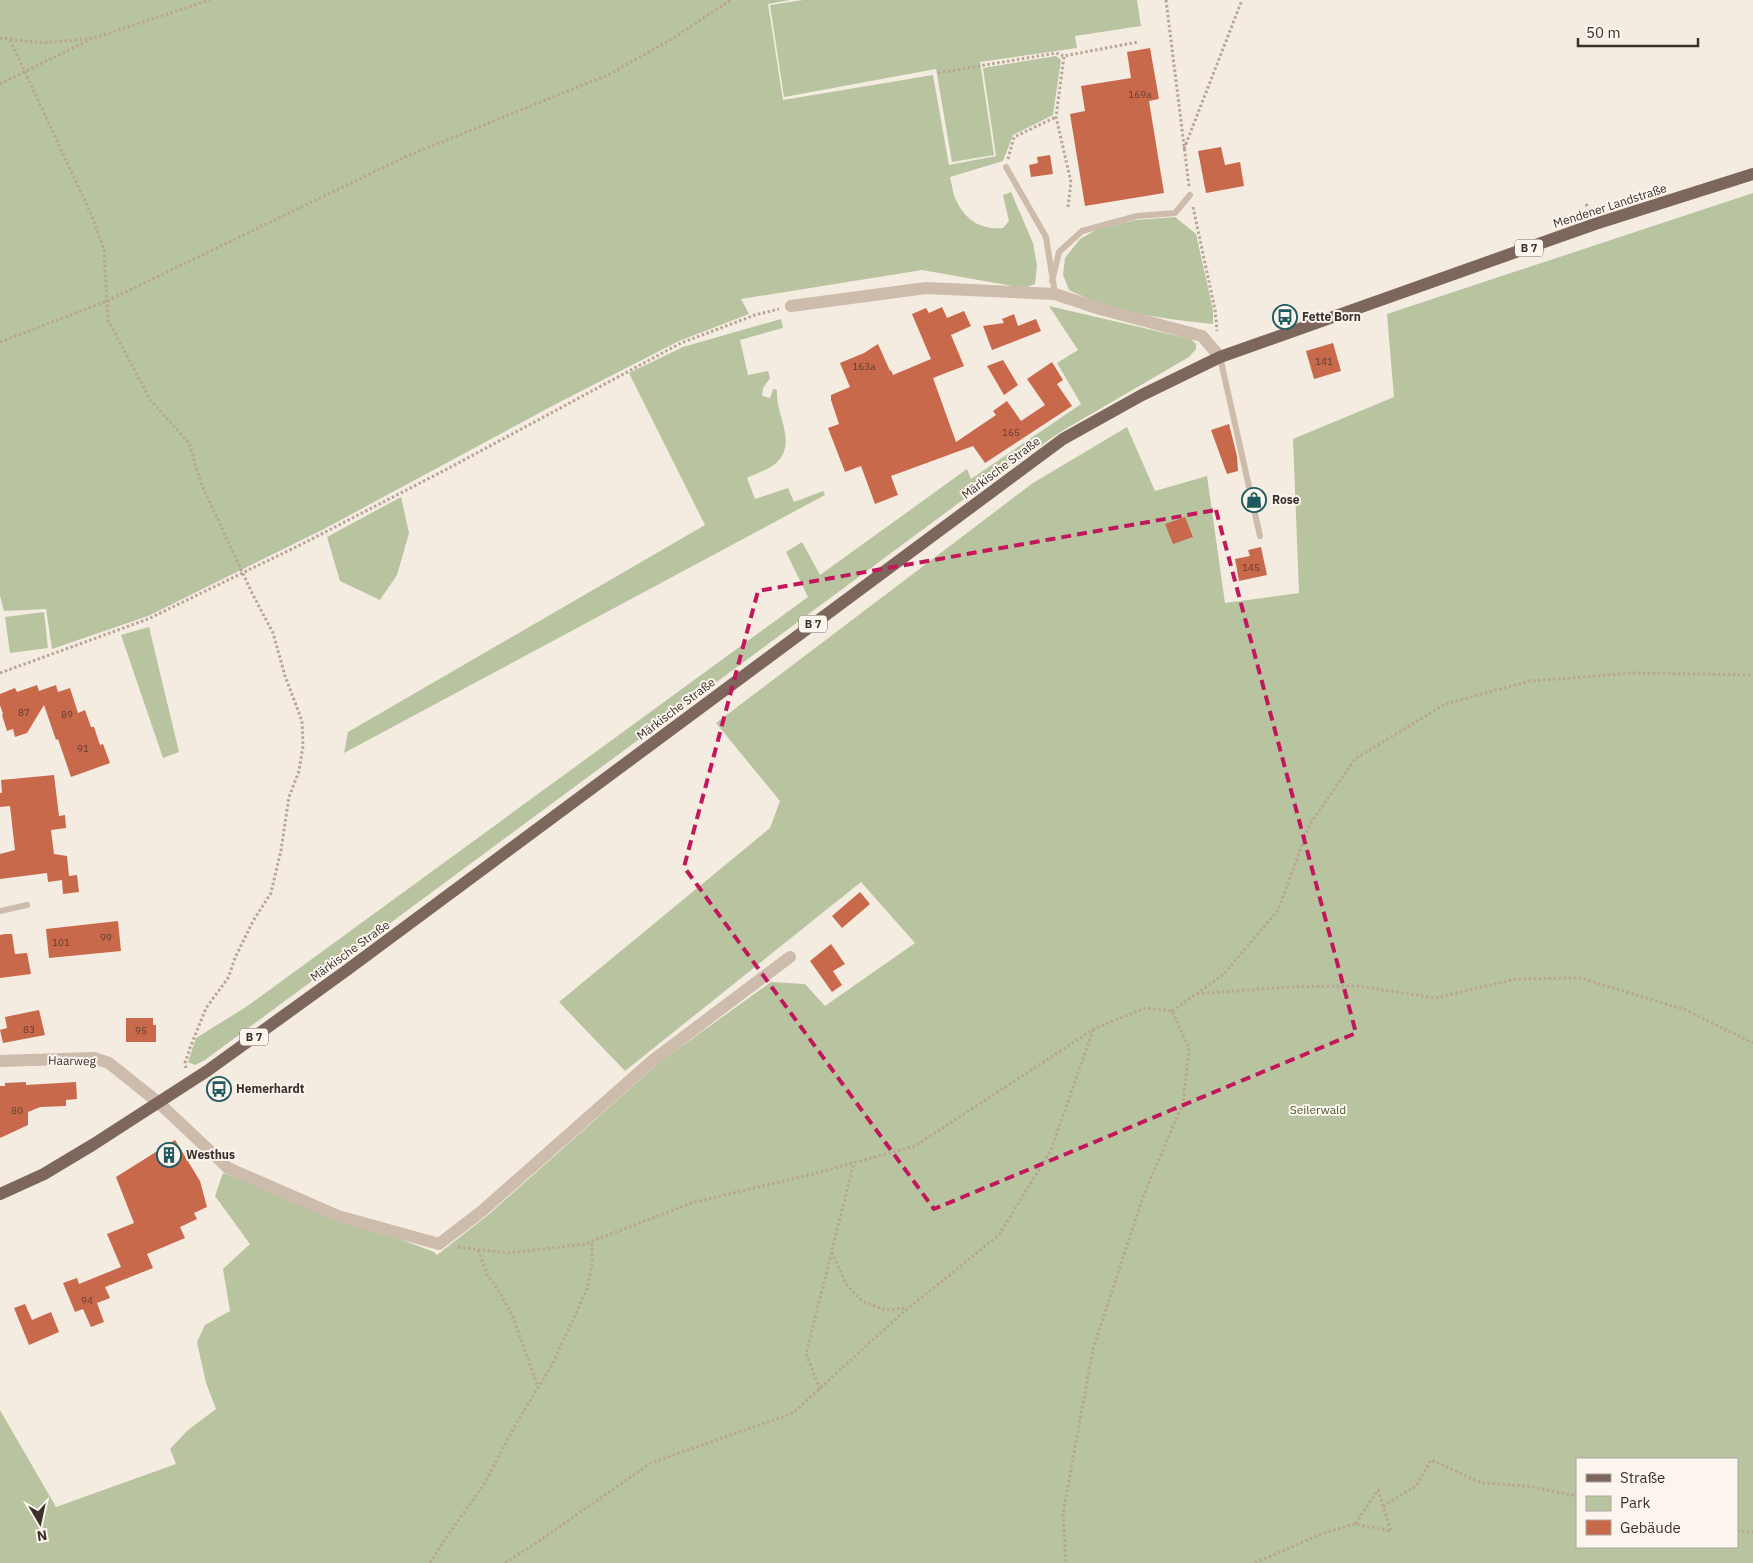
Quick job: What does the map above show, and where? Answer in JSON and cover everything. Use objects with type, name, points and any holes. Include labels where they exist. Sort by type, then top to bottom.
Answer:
[{"type":"main road","name":"Mendener Landstraße","points":[[1306,325],[1595,224],[1753,174]]},
{"type":"main road","name":"Märkische Straße","points":[[0,1194],[44,1174],[159,1103],[356,964],[1063,439],[1142,395],[1220,357],[1306,325]]},
{"type":"street","points":[[791,306],[926,288],[1055,294],[1100,309],[1202,336],[1220,357]]},
{"type":"street","points":[[159,1103],[228,1168],[338,1216],[440,1244],[482,1211],[653,1060],[790,957]]},
{"type":"street","name":"Haarweg","points":[[0,1061],[94,1058],[108,1063],[159,1103]]},
{"type":"lane","points":[[1006,167],[1046,237],[1055,294]]},
{"type":"lane","points":[[1052,281],[1059,252],[1082,231],[1137,216],[1175,213],[1190,196]]},
{"type":"lane","points":[[1220,357],[1260,536]]},
{"type":"lane","points":[[0,911],[27,905]]},
{"type":"path","points":[[0,84],[94,38],[210,0]]},
{"type":"path","points":[[0,342],[107,301],[407,156],[610,74],[670,40],[731,0]]},
{"type":"path","points":[[1166,0],[1190,196],[1215,310],[1217,336],[1234,352]]},
{"type":"path","points":[[1184,150],[1242,0]]},
{"type":"path","points":[[0,38],[44,43],[94,38]]},
{"type":"path","points":[[10,40],[92,216],[104,250],[108,320],[151,401],[189,442],[201,483],[250,590],[273,633],[285,676],[302,721],[303,746],[299,772],[289,797],[281,850],[271,893],[253,921],[235,958],[228,978],[206,1008],[186,1063],[188,1083]]},
{"type":"path","points":[[938,73],[1056,53],[1064,56],[1138,42]]},
{"type":"path","points":[[1064,56],[1056,117],[1071,182],[1068,208]]},
{"type":"path","points":[[1006,167],[1014,138],[1056,117]]},
{"type":"path","points":[[0,673],[148,619],[243,573],[458,463],[681,343],[755,315],[791,306]]},
{"type":"path","points":[[440,1244],[509,1253],[585,1244],[691,1203],[814,1174],[915,1146],[1094,1029],[1145,1008],[1172,1011],[1224,974],[1278,910],[1310,824],[1355,759],[1445,704],[1530,681],[1636,673],[1753,675]]},
{"type":"path","points":[[1196,994],[1287,987],[1358,986],[1435,998],[1516,979],[1580,978],[1686,1010],[1753,1043]]},
{"type":"path","points":[[1066,1563],[1063,1512],[1093,1349],[1143,1197],[1184,1103],[1189,1048],[1172,1011]]},
{"type":"path","points":[[506,1563],[651,1463],[793,1413],[909,1308],[999,1235],[1051,1150],[1094,1029]]},
{"type":"path","points":[[820,1389],[806,1354],[854,1162]]},
{"type":"path","points":[[430,1563],[452,1528],[483,1486],[517,1422],[552,1364],[587,1289],[592,1263],[592,1241]]},
{"type":"path","points":[[478,1250],[487,1274],[501,1294],[513,1317],[539,1388]]},
{"type":"path","points":[[832,1251],[846,1284],[862,1301],[886,1310],[909,1308]]},
{"type":"path","points":[[1383,1506],[1416,1486],[1431,1460],[1482,1483],[1527,1486],[1576,1496]]},
{"type":"path","points":[[1254,1563],[1321,1534],[1354,1524],[1391,1531],[1378,1490],[1354,1524]]},
{"type":"path","points":[[1738,1531],[1753,1532]]},
{"type":"highlighted area","points":[[1216,510],[1356,1033],[934,1209],[684,867],[758,591]]},
{"type":"green space","points":[[0,0],[790,0],[768,4],[783,100],[933,75],[949,165],[996,156],[983,68],[1056,56],[1061,60],[1053,115],[1013,135],[1003,161],[950,177],[955,198],[964,214],[981,226],[1003,228],[1009,221],[1003,195],[1011,192],[1033,243],[1037,266],[1035,284],[1024,288],[922,270],[741,299],[749,314],[679,341],[554,405],[324,529],[148,616],[52,649],[46,609],[4,611],[0,596]]},
{"type":"green space","points":[[803,0],[1137,0],[1141,26],[1075,36],[1077,48],[980,62],[994,155],[952,162],[936,69],[784,97],[770,5]]},
{"type":"green space","name":"Seilerwald","points":[[1753,193],[1753,1563],[0,1563],[0,1410],[56,1507],[176,1464],[170,1449],[188,1430],[216,1409],[206,1383],[197,1342],[205,1325],[230,1311],[223,1269],[250,1244],[215,1196],[223,1173],[434,1252],[437,1255],[488,1215],[661,1061],[771,982],[805,984],[825,1006],[915,943],[861,882],[625,1071],[559,1002],[770,828],[780,801],[716,723],[1033,483],[1127,427],[1155,491],[1207,476],[1225,603],[1299,593],[1293,439],[1394,397],[1387,314]]},
{"type":"green space","points":[[1175,217],[1196,234],[1213,310],[1213,324],[1176,320],[1121,310],[1069,290],[1063,275],[1065,258],[1080,239],[1098,229],[1136,220]]},
{"type":"green space","points":[[1049,306],[1191,339],[1196,344],[1196,349],[1189,357],[1062,431],[975,491],[205,1060],[195,1065],[188,1062],[196,1038],[246,1007],[808,597],[786,552],[802,542],[820,575],[967,469],[971,479],[1081,404],[1057,363],[1078,350]]},
{"type":"green space","points":[[781,319],[783,328],[740,340],[748,375],[768,371],[770,378],[763,388],[762,396],[770,398],[773,389],[777,390],[777,400],[786,438],[782,456],[775,464],[747,478],[755,499],[788,488],[794,502],[823,491],[825,495],[344,753],[348,732],[705,525],[629,373],[683,347]]},
{"type":"green space","points":[[401,497],[409,533],[397,575],[380,600],[340,581],[327,537]]},
{"type":"green space","points":[[44,612],[48,648],[10,653],[5,617]]},
{"type":"green space","points":[[149,627],[179,752],[163,758],[121,635]]},
{"type":"building","points":[[1150,48],[1159,99],[1149,101],[1164,193],[1085,206],[1070,114],[1085,111],[1081,86],[1131,78],[1127,52]]},
{"type":"building","points":[[1221,147],[1225,165],[1240,162],[1244,186],[1206,193],[1198,151]]},
{"type":"building","points":[[1050,155],[1053,174],[1031,177],[1029,165],[1038,163],[1037,157]]},
{"type":"building","points":[[942,307],[947,318],[964,311],[971,326],[951,335],[964,366],[933,378],[956,442],[996,415],[993,411],[1007,401],[1021,421],[1045,405],[1027,379],[1052,362],[1063,380],[1057,384],[1072,406],[985,463],[973,446],[891,476],[898,495],[875,504],[861,466],[845,472],[828,428],[839,424],[831,395],[850,387],[840,363],[864,353],[878,344],[893,375],[931,359],[912,314],[926,308],[929,313]]},
{"type":"building","points":[[1014,314],[1018,326],[1036,319],[1041,331],[992,350],[983,326],[1004,323],[1002,319]]},
{"type":"building","points":[[1333,343],[1341,371],[1314,379],[1306,351]]},
{"type":"building","points":[[1003,360],[1018,385],[1004,395],[987,366]]},
{"type":"building","points":[[1229,424],[1237,456],[1238,471],[1227,474],[1211,430]]},
{"type":"building","points":[[1185,517],[1193,537],[1173,544],[1165,524]]},
{"type":"building","points":[[1261,547],[1267,575],[1239,581],[1235,559],[1250,556],[1248,550]]},
{"type":"building","points":[[37,685],[39,691],[56,685],[58,692],[70,688],[78,713],[85,710],[91,727],[94,727],[100,745],[103,744],[110,763],[71,777],[44,705],[27,733],[15,737],[13,729],[7,731],[0,705],[0,694],[15,688],[17,692]]},
{"type":"building","points":[[54,775],[59,816],[65,815],[66,828],[51,830],[54,854],[67,856],[69,876],[77,875],[79,892],[63,894],[62,880],[48,882],[47,873],[0,879],[0,854],[15,850],[10,806],[0,807],[1,780]]},
{"type":"building","points":[[860,892],[870,904],[842,928],[832,916]]},
{"type":"building","points":[[118,921],[121,951],[49,958],[46,929]]},
{"type":"building","points":[[12,934],[15,954],[27,953],[31,974],[0,978],[0,935]]},
{"type":"building","points":[[831,944],[845,964],[833,971],[842,985],[832,992],[810,961]]},
{"type":"building","points":[[39,1010],[45,1035],[3,1043],[0,1030],[7,1028],[5,1017]]},
{"type":"building","points":[[126,1018],[153,1018],[153,1025],[156,1025],[156,1042],[126,1042]]},
{"type":"building","points":[[26,1082],[26,1085],[76,1082],[77,1099],[66,1100],[66,1106],[40,1107],[28,1112],[28,1125],[0,1138],[0,1086],[5,1086],[5,1083]]},
{"type":"building","points":[[175,1140],[200,1181],[207,1207],[194,1213],[197,1219],[180,1227],[185,1238],[147,1254],[153,1268],[105,1287],[110,1298],[97,1303],[104,1322],[91,1327],[83,1309],[75,1312],[63,1283],[77,1278],[79,1284],[121,1267],[107,1234],[134,1223],[116,1177]]},
{"type":"building","points":[[25,1304],[32,1320],[51,1312],[59,1332],[29,1345],[14,1308]]},
{"type":"place","name":"Fette Born","points":[[1285,317]]},
{"type":"place","name":"Rose","points":[[1254,500]]},
{"type":"place","name":"Hemerhardt","points":[[219,1089]]},
{"type":"place","name":"Westhus","points":[[169,1155]]}]
